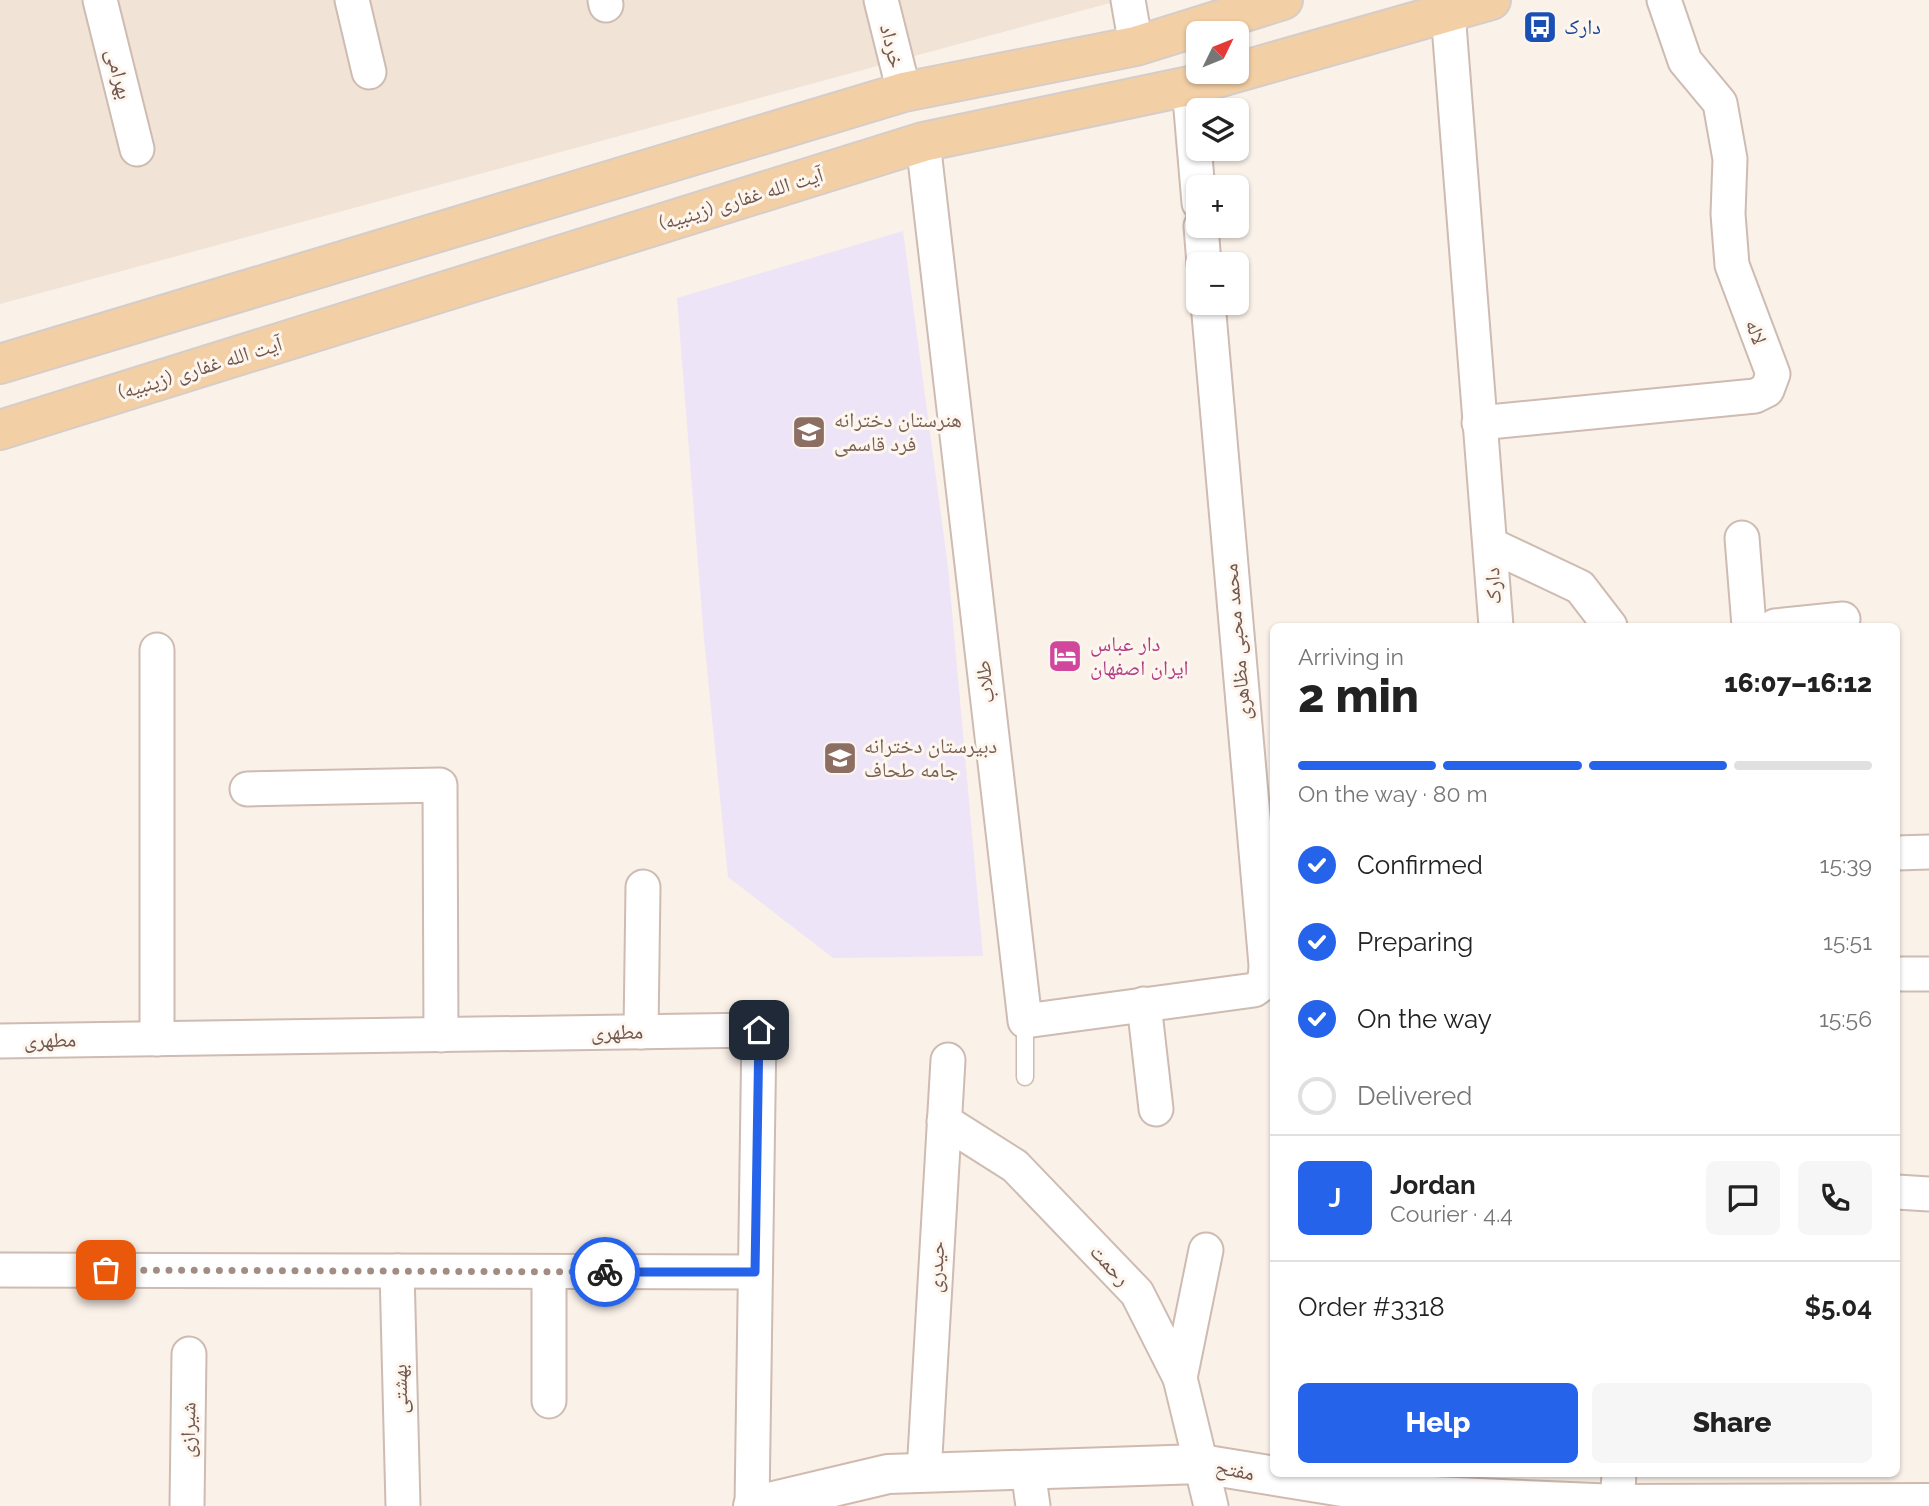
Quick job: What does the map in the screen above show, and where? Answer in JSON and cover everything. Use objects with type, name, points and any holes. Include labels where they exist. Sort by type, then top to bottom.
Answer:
[{"type":"main road","points":[[0,364],[904,92],[1136,46],[1283,0]]},
{"type":"main road","points":[[1250,25],[1269,15],[1288,0]]},
{"type":"main road","name":"آیت الله غفاری (زینبیه)","points":[[1250,64],[1491,0]]},
{"type":"main road","points":[[1068,110],[1089,99],[1126,88],[1138,79],[1145,66],[1144,55],[1136,46]]},
{"type":"main road","name":"آیت الله غفاری (زینبیه)","points":[[0,430],[923,142],[1194,84]]},
{"type":"street","name":"بهرامی","points":[[100,0],[137,149]]},
{"type":"street","points":[[352,0],[369,72]]},
{"type":"street","name":"خرداد","points":[[881,0],[904,92]]},
{"type":"street","points":[[1128,0],[1136,46]]},
{"type":"street","name":"لاله","points":[[1479,423],[1755,396],[1768,390],[1773,374],[1732,265],[1728,214],[1730,159],[1720,103],[1685,61],[1664,0]]},
{"type":"street","name":"دارک","points":[[1448,12],[1496,623]]},
{"type":"street","points":[[1189,86],[1197,175]]},
{"type":"street","name":"طلاب","points":[[923,142],[1024,1021]]},
{"type":"street","name":"محمد محبی مظاهری","points":[[1209,315],[1266,965],[1270,982]]},
{"type":"street","points":[[1742,538],[1749,623]]},
{"type":"street","name":"دارک","points":[[1491,545],[1580,587],[1608,623]]},
{"type":"street","points":[[1809,623],[1843,620]]},
{"type":"street","points":[[157,650],[157,1039]]},
{"type":"street","points":[[247,789],[440,785],[441,1035]]},
{"type":"street","points":[[1900,853],[1929,852]]},
{"type":"street","points":[[641,1032],[643,887]]},
{"type":"street","points":[[1900,974],[1929,974]]},
{"type":"street","points":[[1024,1021],[1254,990],[1270,982]]},
{"type":"street","points":[[1144,1004],[1156,1109]]},
{"type":"street","name":"مطهری","points":[[0,1041],[759,1030],[753,1506]]},
{"type":"street","name":"حیدری","points":[[924,1473],[948,1060]]},
{"type":"street","name":"رحمت","points":[[944,1121],[1015,1166],[1136,1293],[1180,1378],[1210,1506]]},
{"type":"street","points":[[1900,1192],[1929,1194]]},
{"type":"street","points":[[1180,1378],[1206,1251]]},
{"type":"street","points":[[0,1269],[755,1272]]},
{"type":"street","name":"بهشتی","points":[[397,1271],[403,1506]]},
{"type":"street","points":[[549,1272],[549,1401]]},
{"type":"street","name":"شیرازی","points":[[187,1506],[189,1353]]},
{"type":"street","name":"مفتح","points":[[753,1506],[825,1498],[888,1474],[924,1473],[1030,1488],[1201,1464],[1270,1476]]},
{"type":"street","name":"مفتح","points":[[1276,1477],[1405,1500],[1618,1489],[1657,1505],[1929,1503]]},
{"type":"lane","points":[[1024,1021],[1025,1077]]},
{"type":"shaded area","points":[[0,0],[1121,0],[0,304]]},
{"type":"shaded area","points":[[903,231],[948,567],[983,956],[833,958],[728,877],[704,639],[677,298]]},
{"type":"way so far","points":[[106,1270],[605,1272]]},
{"type":"place","name":"دارک","points":[[1540,27]]},
{"type":"place","name":"هنرستان دخترانه فرد قاسمی","points":[[809,432]]},
{"type":"place","name":"دار عباس ایران اصفهان","points":[[1065,656]]},
{"type":"place","name":"دبیرستان دخترانه جامه طحاف","points":[[840,758]]},
{"type":"route","points":[[605,1272],[755,1272],[759,1030]]}]
